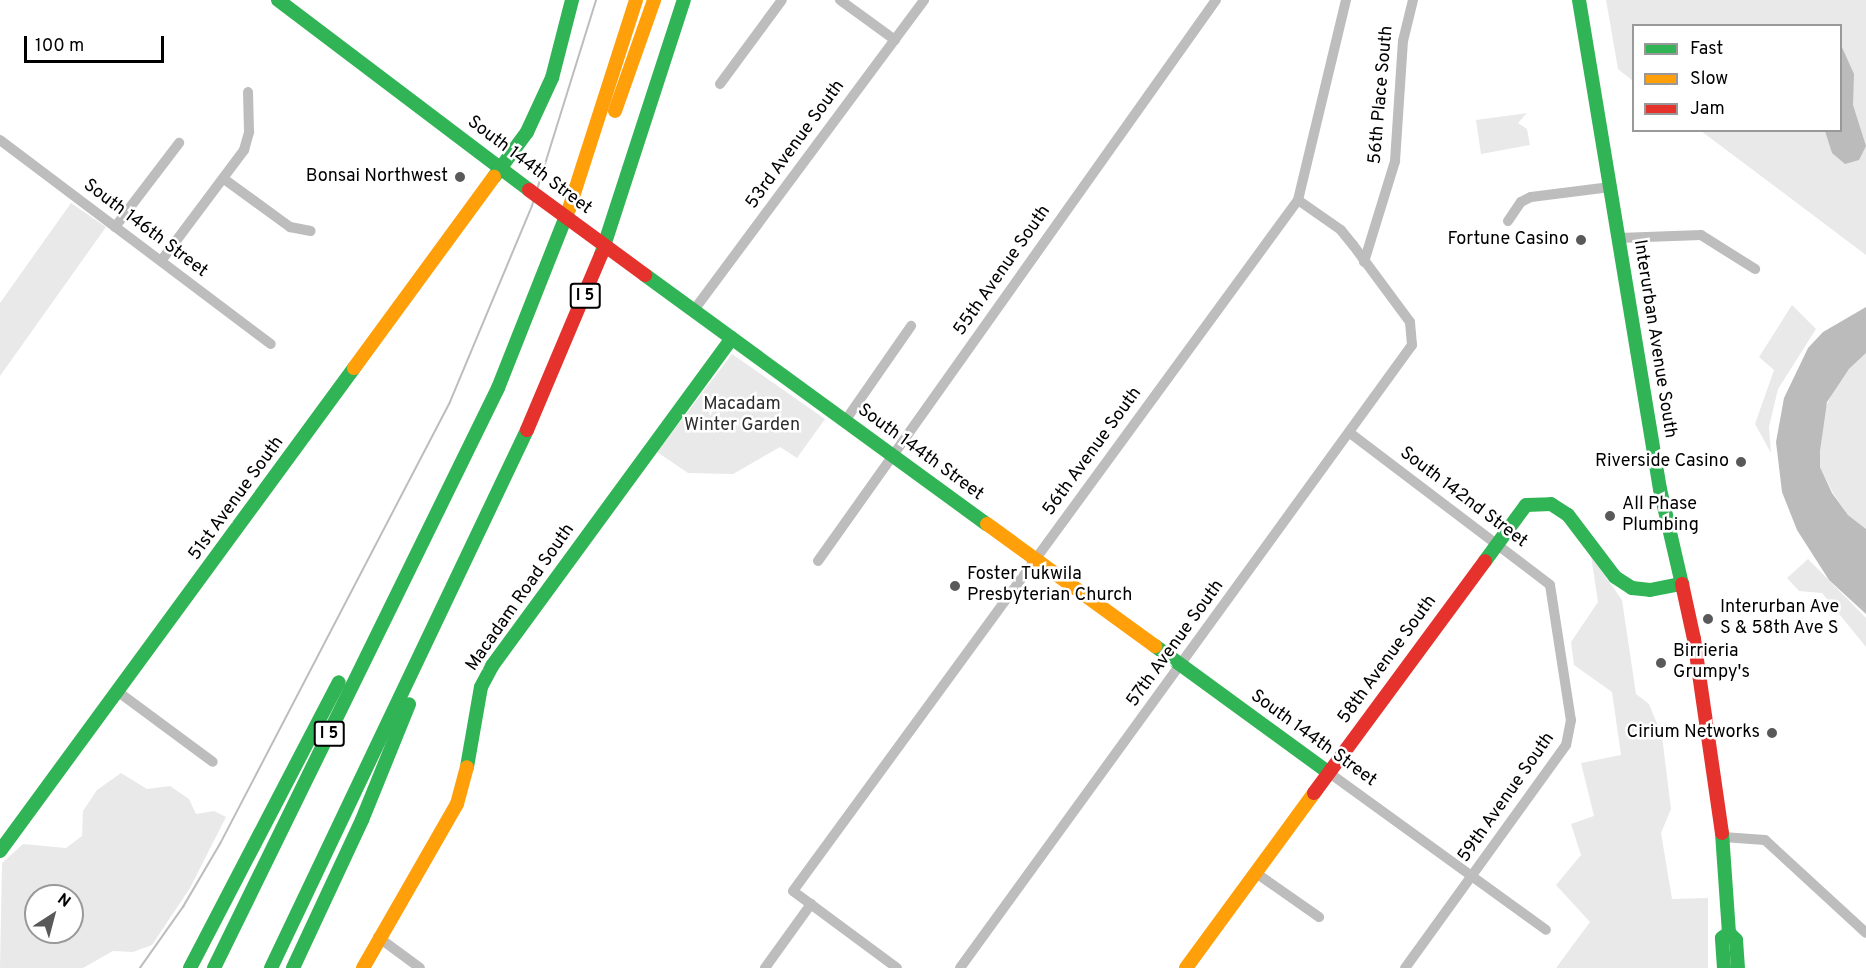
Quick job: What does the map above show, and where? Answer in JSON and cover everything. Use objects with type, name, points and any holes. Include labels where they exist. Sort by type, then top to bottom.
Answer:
[{"type":"main road","points":[[502,170],[542,105],[572,0]]},
{"type":"main road","name":"I 5","points":[[214,968],[498,388],[577,189],[636,0]]},
{"type":"main road","name":"I 5","points":[[577,189],[621,100],[654,0]]},
{"type":"main road","name":"I 5","points":[[271,968],[367,761],[458,581],[541,402],[601,256],[684,0]]},
{"type":"main road","name":"Interurban Avenue South","points":[[1579,0],[1660,489],[1694,639],[1724,837],[1729,933],[1736,940],[1738,968]]},
{"type":"main road","name":"South 144th Street","points":[[280,1],[529,190],[1328,772]]},
{"type":"main road","name":"51st Avenue South","points":[[0,851],[502,170]]},
{"type":"main road","name":"Macadam Road South","points":[[363,968],[378,937],[457,804],[465,778],[481,687],[492,666],[732,338]]},
{"type":"main road","points":[[190,968],[385,593],[444,501]]},
{"type":"main road","name":"58th Avenue South","points":[[1186,968],[1518,511],[1532,502],[1551,504],[1568,514],[1624,584],[1650,590],[1682,584]]},
{"type":"main road","points":[[293,968],[362,820],[458,581]]},
{"type":"main road","name":"Interurban Avenue South","points":[[1724,968],[1722,938],[1729,933]]},
{"type":"street","points":[[720,84],[782,0]]},
{"type":"street","points":[[840,0],[895,40]]},
{"type":"street","name":"53rd Avenue South","points":[[694,310],[924,0]]},
{"type":"street","name":"55th Avenue South","points":[[818,561],[1216,0]]},
{"type":"street","name":"56th Avenue South","points":[[811,904],[794,891],[1298,200],[1346,0]]},
{"type":"street","name":"56th Place South","points":[[1364,262],[1395,161],[1403,41],[1413,0]]},
{"type":"street","points":[[161,261],[224,179],[248,142],[248,92]]},
{"type":"street","name":"South 146th Street","points":[[0,140],[271,344]]},
{"type":"street","points":[[115,227],[179,143]]},
{"type":"street","points":[[224,179],[290,228],[311,231]]},
{"type":"street","points":[[1508,221],[1521,202],[1531,197],[1610,187]]},
{"type":"street","points":[[1298,200],[1341,230],[1364,262]]},
{"type":"street","points":[[1619,238],[1701,235],[1755,269]]},
{"type":"street","name":"57th Avenue South","points":[[960,968],[1406,356],[1413,336],[1410,322],[1364,262]]},
{"type":"street","points":[[845,421],[911,326]]},
{"type":"street","name":"South 142nd Street","points":[[1350,433],[1544,579],[1553,591]]},
{"type":"street","name":"59th Avenue South","points":[[1405,968],[1473,877],[1570,737],[1572,720],[1553,591]]},
{"type":"street","points":[[117,691],[213,762]]},
{"type":"street","name":"South 144th Street","points":[[1328,772],[1546,930]]},
{"type":"street","points":[[1724,837],[1765,840],[1866,933]]},
{"type":"street","points":[[1256,873],[1319,917]]},
{"type":"street","points":[[765,968],[811,904],[897,968]]},
{"type":"street","points":[[378,937],[420,968]]},
{"type":"green space","points":[[1606,0],[1866,0],[1866,255],[1702,132],[1842,132],[1842,24],[1632,24],[1632,80],[1618,69]]},
{"type":"green space","points":[[1527,113],[1518,123],[1527,129],[1530,145],[1481,154],[1476,120]]},
{"type":"green space","points":[[71,203],[106,227],[0,376],[0,303]]},
{"type":"green space","points":[[1792,305],[1816,329],[1778,389],[1769,427],[1771,453],[1755,424],[1774,370],[1759,357]]},
{"type":"green space","points":[[1866,353],[1866,529],[1848,515],[1833,493],[1820,467],[1820,451],[1824,411],[1832,393],[1849,369]]},
{"type":"green space","name":"Macadam Winter Garden","points":[[732,354],[825,419],[797,458],[780,447],[733,474],[688,473],[657,452]]},
{"type":"green space","points":[[1591,556],[1622,600],[1636,694],[1649,704],[1662,736],[1671,809],[1661,833],[1672,899],[1708,898],[1708,968],[1556,968],[1590,922],[1556,885],[1581,855],[1571,824],[1594,816],[1581,763],[1621,755],[1612,692],[1574,665],[1571,642],[1598,602]]},
{"type":"green space","points":[[1808,559],[1866,618],[1866,647],[1822,593],[1799,591],[1787,578]]},
{"type":"green space","points":[[121,773],[147,789],[170,786],[189,799],[196,814],[214,811],[226,817],[190,888],[152,945],[133,952],[113,951],[83,968],[0,968],[2,863],[23,844],[66,848],[82,836],[83,811],[97,790]]},
{"type":"shaded area","points":[[1842,47],[1854,74],[1853,105],[1866,146],[1859,160],[1845,164],[1832,153],[1825,132],[1842,132]]},
{"type":"shaded area","points":[[1866,307],[1866,353],[1849,369],[1827,402],[1820,467],[1832,493],[1848,515],[1866,529],[1866,614],[1829,580],[1797,530],[1782,492],[1776,442],[1784,398],[1808,348],[1823,332]]},
{"type":"tram line","points":[[140,968],[183,907],[220,844],[450,402],[532,206],[596,0]]},
{"type":"traffic: fast","points":[[278,0],[529,190]]},
{"type":"traffic: fast","points":[[494,177],[527,132],[552,78],[572,0]]},
{"type":"traffic: fast","points":[[601,255],[684,0]]},
{"type":"traffic: fast","points":[[1579,0],[1660,489],[1682,584]]},
{"type":"traffic: fast","points":[[214,968],[498,388],[569,209]]},
{"type":"traffic: fast","points":[[645,275],[987,524]]},
{"type":"traffic: fast","points":[[467,767],[481,687],[492,666],[732,338]]},
{"type":"traffic: fast","points":[[0,851],[354,368]]},
{"type":"traffic: fast","points":[[271,968],[527,430]]},
{"type":"traffic: fast","points":[[1485,561],[1526,505],[1551,504],[1568,515],[1615,577],[1632,588],[1650,590],[1682,584]]},
{"type":"traffic: fast","points":[[1155,646],[1328,772]]},
{"type":"traffic: fast","points":[[190,968],[339,682]]},
{"type":"traffic: fast","points":[[293,968],[362,820],[409,704]]},
{"type":"traffic: fast","points":[[1722,833],[1729,933],[1736,940],[1738,968]]},
{"type":"traffic: fast","points":[[1724,968],[1722,938],[1729,933]]},
{"type":"traffic: slow","points":[[569,209],[636,0]]},
{"type":"traffic: slow","points":[[615,111],[654,0]]},
{"type":"traffic: slow","points":[[354,368],[494,177]]},
{"type":"traffic: slow","points":[[987,524],[1155,646]]},
{"type":"traffic: slow","points":[[363,968],[457,804],[467,767]]},
{"type":"traffic: slow","points":[[1186,968],[1314,793]]},
{"type":"traffic: jam","points":[[529,190],[645,275]]},
{"type":"traffic: jam","points":[[527,430],[601,255]]},
{"type":"traffic: jam","points":[[1314,793],[1485,561]]},
{"type":"traffic: jam","points":[[1682,584],[1694,639],[1722,833]]},
{"type":"place","name":"Bonsai Northwest","points":[[460,177]]},
{"type":"place","name":"Fortune Casino","points":[[1581,240]]},
{"type":"place","name":"Riverside Casino","points":[[1741,462]]},
{"type":"place","name":"All Phase Plumbing","points":[[1610,516]]},
{"type":"place","name":"Foster Tukwila Presbyterian Church","points":[[955,586]]},
{"type":"place","name":"Interurban Ave S & 58th Ave S","points":[[1708,619]]},
{"type":"place","name":"Birrieria Grumpy's","points":[[1661,663]]},
{"type":"place","name":"Cirium Networks","points":[[1772,733]]}]
